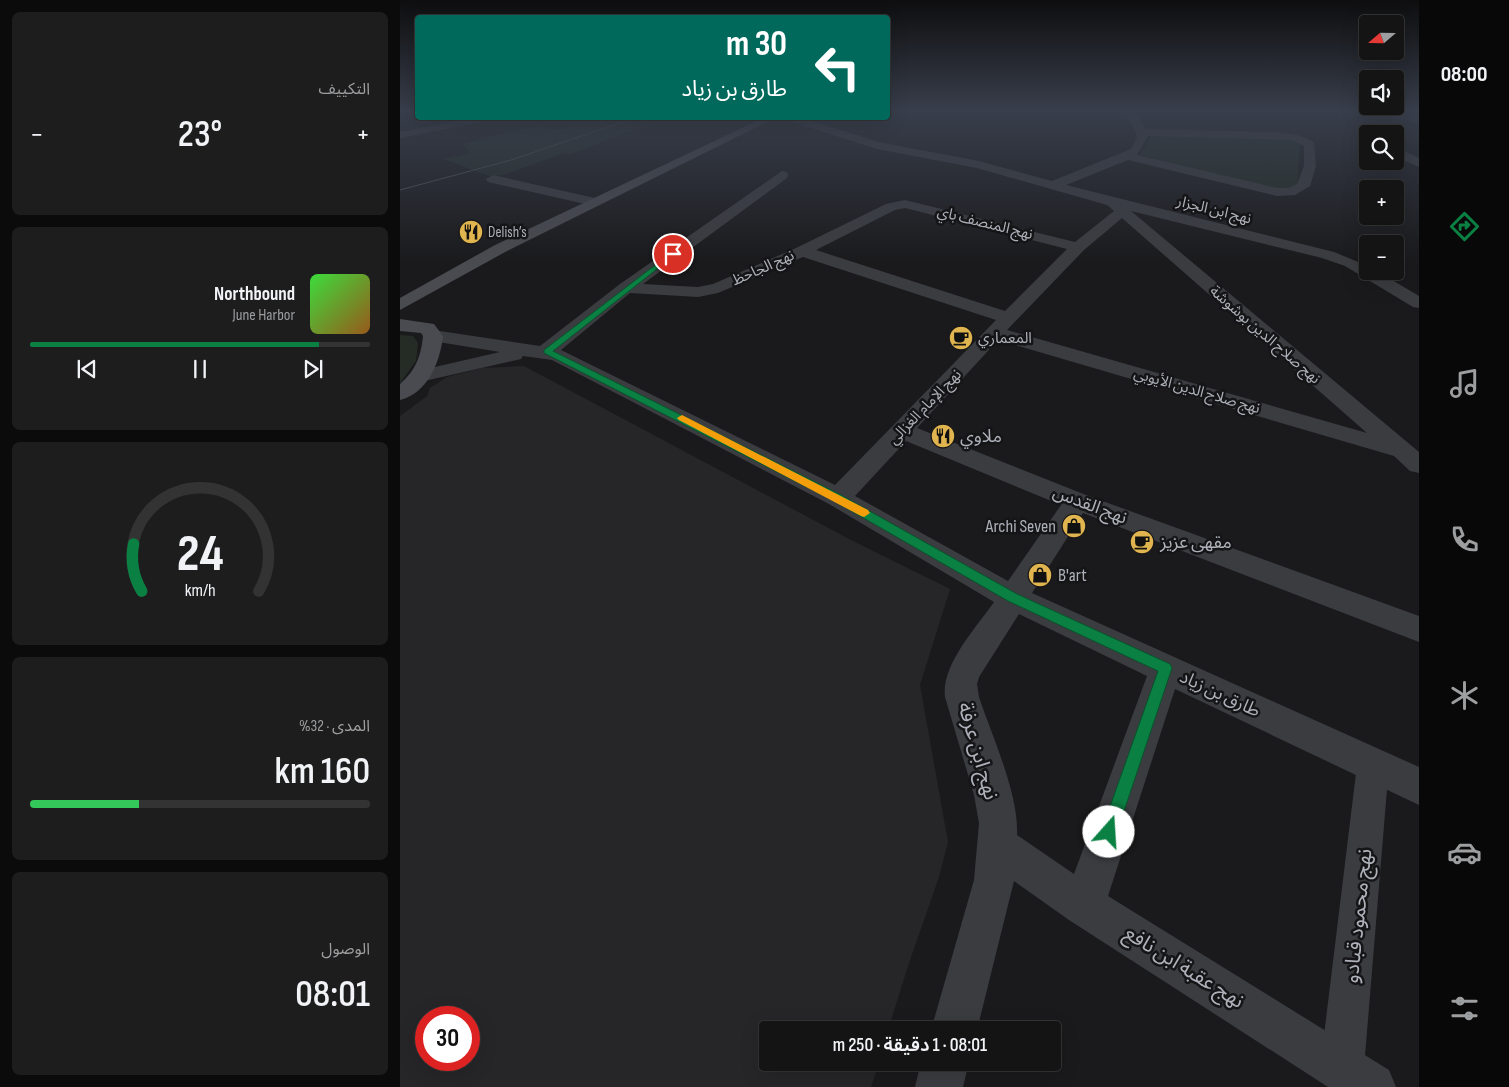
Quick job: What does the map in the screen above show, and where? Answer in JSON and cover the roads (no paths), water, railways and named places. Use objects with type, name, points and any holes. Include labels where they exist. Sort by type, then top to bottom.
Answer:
[{"type":"main road","points":[[400,305],[454,274],[594,202],[678,162]]},
{"type":"main road","points":[[400,394],[420,376],[432,357],[433,320],[454,274]]},
{"type":"main road","points":[[400,325],[433,320]]},
{"type":"street","name":"نهج ابن الجزار","points":[[966,162],[1054,186],[1117,207],[1340,258],[1419,303]]},
{"type":"street","points":[[1054,186],[1113,162]]},
{"type":"street","points":[[1151,162],[1277,192],[1290,192],[1303,186],[1310,162]]},
{"type":"street","points":[[420,376],[474,362],[542,351],[782,175]]},
{"type":"street","points":[[493,179],[594,202]]},
{"type":"street","name":"نهج المنصف باي","points":[[891,207],[912,205],[1078,247]]},
{"type":"street","name":"نهج الجاحظ","points":[[626,288],[693,292],[709,290],[802,251],[891,207]]},
{"type":"street","name":"نهج الإمام الغزالي","points":[[838,498],[1117,207]]},
{"type":"street","name":"نهج صلاح الدين بوشوشة","points":[[1117,207],[1399,450],[1419,465]]},
{"type":"street","name":"نهج صلاح الدين الأيوبي","points":[[802,251],[1002,325],[1399,450]]},
{"type":"street","points":[[433,320],[542,351],[838,498]]},
{"type":"street","name":"نهج القدس","points":[[903,431],[1077,501],[1419,629]]},
{"type":"street","name":"طارق بن زياد","points":[[838,498],[1013,598],[1419,786]]},
{"type":"street","name":"نهج ابن عرفة","points":[[956,1021],[994,880],[998,824],[993,795],[962,697],[960,684],[964,672],[1077,501]]},
{"type":"street","points":[[1084,905],[1166,668]]},
{"type":"street","name":"نهج محمود قبادو","points":[[1357,1078],[1373,765]]},
{"type":"street","name":"نهج عقبة ابن نافع","points":[[997,845],[1084,905],[1357,1078]]},
{"type":"street","points":[[939,1087],[943,1071]]},
{"type":"tram line","points":[[400,190],[505,162]]},
{"type":"place","name":"Delish’s","points":[[471,232]]},
{"type":"place","name":"المعماري","points":[[961,338]]},
{"type":"place","name":"ملاوي","points":[[943,436]]},
{"type":"place","name":"Archi Seven","points":[[1074,526]]},
{"type":"place","name":"مقهى عزيز","points":[[1142,542]]},
{"type":"place","name":"B'art","points":[[1040,575]]}]
